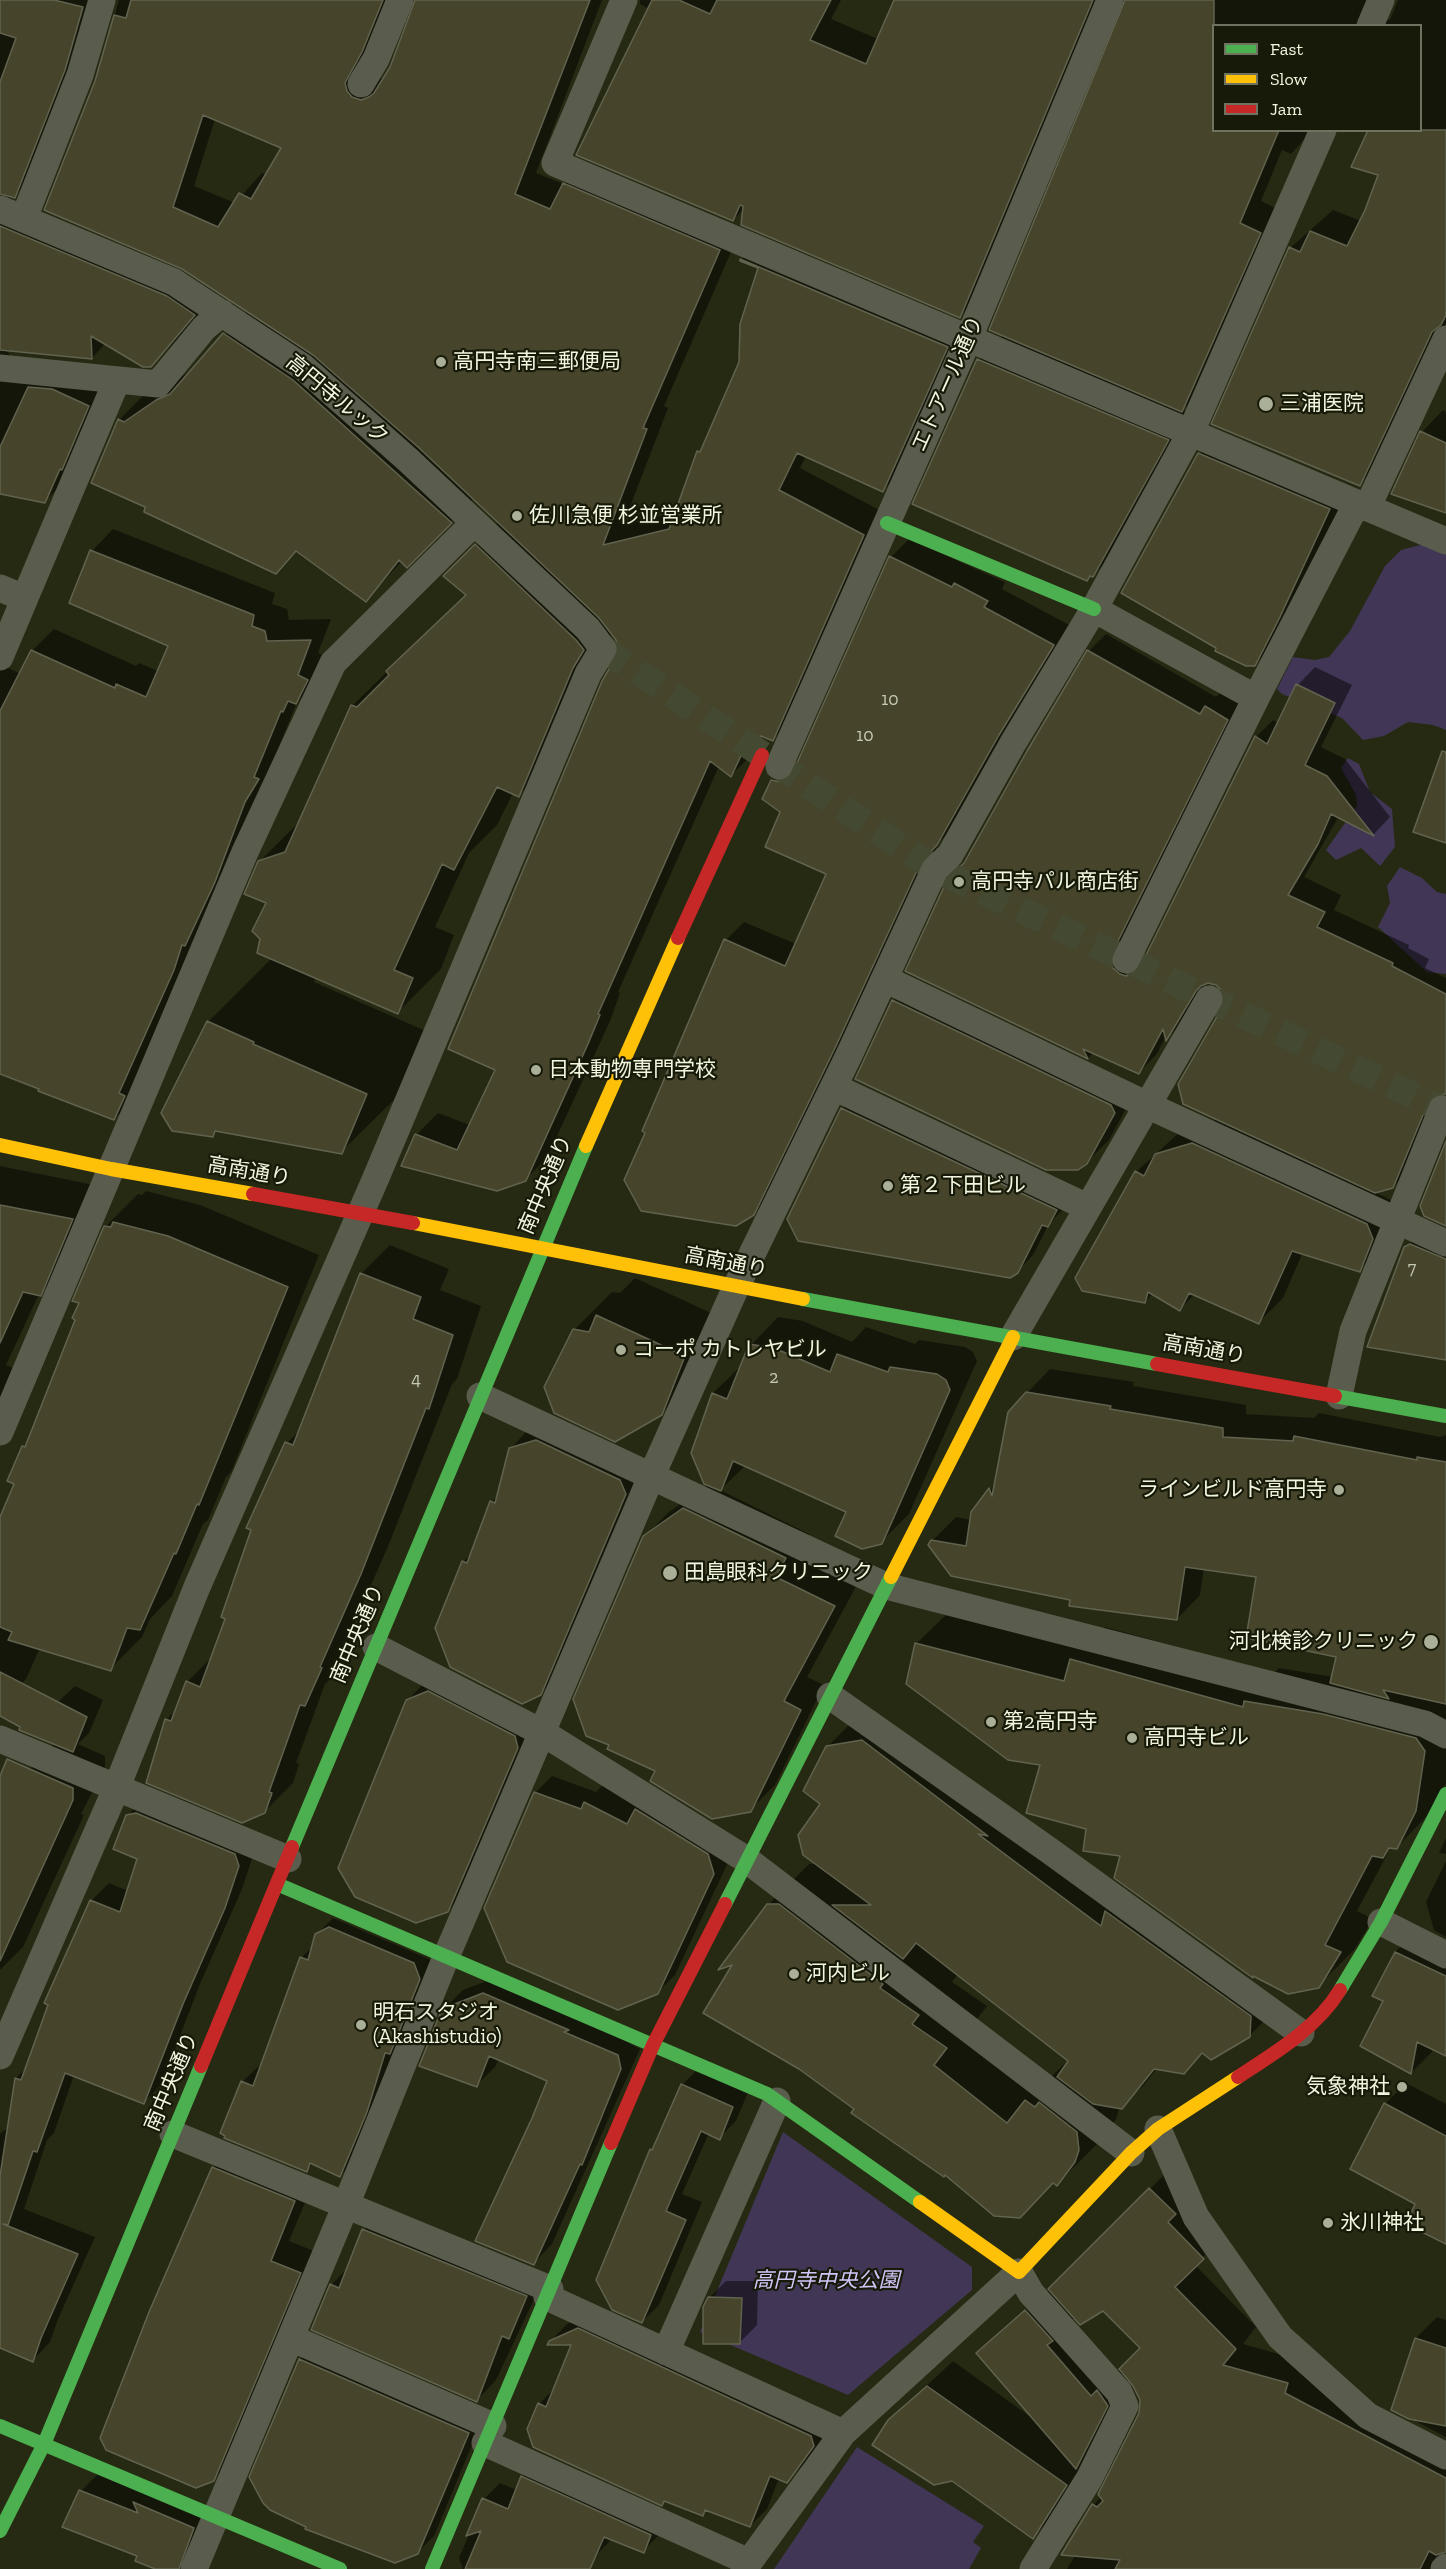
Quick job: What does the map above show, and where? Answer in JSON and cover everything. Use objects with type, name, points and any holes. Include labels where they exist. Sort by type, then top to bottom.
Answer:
[{"type":"street","points":[[12,213],[81,75],[102,0]]},
{"type":"street","points":[[361,84],[376,60],[399,0]]},
{"type":"street","points":[[624,0],[555,163],[1446,541]]},
{"type":"street","name":"エトアール通り","points":[[770,760],[887,523],[968,340],[1110,0]]},
{"type":"street","points":[[1371,24],[1381,0]]},
{"type":"street","points":[[194,2569],[346,2205],[446,1957],[651,1477],[736,1287],[885,980],[935,869],[950,855],[1013,743],[1094,609],[1190,434],[1322,132]]},
{"type":"street","name":"高円寺ルック","points":[[12,213],[174,282],[303,368],[407,459],[588,629],[603,649],[588,674],[361,1213]]},
{"type":"street","points":[[0,368],[158,384],[204,328],[222,313]]},
{"type":"street","points":[[1126,960],[1256,698],[1307,601],[1362,505],[1446,339]]},
{"type":"street","points":[[0,657],[12,593],[117,380]]},
{"type":"street","points":[[0,1432],[8,1391],[111,1169],[245,852],[333,663],[474,523]]},
{"type":"street","points":[[887,523],[1094,609],[1256,698]]},
{"type":"street","name":"南中央通り","points":[[0,2531],[44,2444],[541,1250],[662,973],[770,760]]},
{"type":"street","points":[[885,980],[1147,1105],[1446,1243]]},
{"type":"street","points":[[432,2569],[653,2045],[1013,1337],[1209,999]]},
{"type":"street","points":[[834,1087],[1088,1208]]},
{"type":"street","points":[[1339,1396],[1353,1330],[1442,1109]]},
{"type":"street","name":"高南通り","points":[[0,1145],[111,1169],[361,1213],[736,1287],[1446,1416]]},
{"type":"street","points":[[0,2056],[116,1789],[197,1587],[361,1213]]},
{"type":"street","points":[[480,1396],[886,1587],[1425,1724],[1446,1735]]},
{"type":"street","points":[[376,1647],[543,1733],[747,1860],[1131,2153]]},
{"type":"street","points":[[830,1696],[1050,1851],[1301,2033]]},
{"type":"street","points":[[0,1739],[288,1859]]},
{"type":"street","points":[[291,2338],[489,2434],[746,2565],[843,2433],[1019,2272],[1131,2153],[1158,2129],[1274,2054],[1301,2033],[1336,1996],[1381,1922],[1446,1794]]},
{"type":"street","points":[[277,1884],[767,2094],[1019,2272],[1031,2293],[1119,2392],[1125,2406],[1089,2479],[1033,2569]]},
{"type":"street","points":[[1381,1922],[1446,1955]]},
{"type":"street","points":[[666,2352],[777,2101]]},
{"type":"street","points":[[1158,2129],[1196,2217],[1280,2337],[1368,2416],[1446,2456]]},
{"type":"street","points":[[173,2134],[346,2205],[548,2293],[666,2352],[843,2433]]},
{"type":"street","points":[[0,2426],[340,2569]]},
{"type":"street","points":[[1033,2569],[1042,2569]]},
{"type":"green space","points":[[1424,544],[1446,554],[1446,730],[1433,725],[1408,722],[1384,736],[1363,740],[1342,718],[1282,694],[1277,689],[1293,657],[1315,660],[1329,657],[1350,631],[1385,566],[1401,550]]},
{"type":"green space","points":[[1348,758],[1359,764],[1370,792],[1392,809],[1395,847],[1380,866],[1361,848],[1336,860],[1326,850],[1357,806],[1356,795],[1341,768]]},
{"type":"green space","points":[[1400,867],[1422,878],[1437,892],[1446,894],[1446,974],[1427,972],[1378,927],[1390,903],[1387,886]]},
{"type":"green space","name":"高円寺中央公園","points":[[783,2132],[972,2267],[972,2290],[848,2395],[700,2332]]},
{"type":"green space","points":[[857,2447],[984,2526],[973,2542],[981,2548],[969,2569],[774,2569]]},
{"type":"building","points":[[0,0],[54,0],[83,7],[65,70],[15,198],[0,194],[0,82],[16,38],[0,33]]},
{"type":"building","points":[[131,0],[383,0],[362,52],[345,83],[352,97],[361,100],[374,93],[390,67],[415,0],[590,0],[515,194],[550,209],[563,183],[720,250],[643,428],[647,429],[603,545],[669,529],[697,451],[700,452],[739,362],[740,324],[758,268],[740,259],[948,347],[883,492],[797,453],[779,490],[864,535],[773,741],[761,736],[751,740],[745,747],[731,777],[710,761],[598,1014],[600,1015],[588,1044],[526,1181],[497,1191],[401,1166],[415,1134],[457,1150],[495,1070],[448,1049],[602,681],[619,648],[616,640],[599,618],[418,447],[313,355],[182,269],[44,210],[95,81],[114,15],[126,18]],"holes":[[[203,115],[281,148],[251,199],[239,193],[218,227],[173,207]]]},
{"type":"building","points":[[652,0],[679,0],[710,14],[717,0],[831,0],[810,40],[866,64],[894,0],[1093,0],[960,318],[741,225],[743,206],[740,205],[733,221],[576,155]]},
{"type":"building","points":[[1125,0],[1214,0],[1212,132],[1278,132],[1240,223],[1261,233],[1182,412],[989,330]]},
{"type":"building","points":[[1446,130],[1446,315],[1441,325],[1432,332],[1360,486],[1211,424],[1289,247],[1300,252],[1310,231],[1347,246],[1365,210],[1378,175],[1351,167],[1367,132]]},
{"type":"building","points":[[0,226],[167,296],[195,315],[151,367],[143,367],[91,336],[92,359],[0,350]]},
{"type":"building","points":[[223,333],[293,380],[452,523],[407,568],[399,560],[366,602],[296,551],[276,574],[144,512],[145,507],[91,483],[118,419],[124,422],[156,400],[170,394]]},
{"type":"building","points":[[977,359],[1169,440],[1093,577],[1090,576],[1087,581],[912,504]]},
{"type":"building","points":[[28,387],[52,389],[89,406],[62,470],[60,469],[45,503],[0,494],[0,447]]},
{"type":"building","points":[[1420,431],[1446,443],[1446,513],[1391,494]]},
{"type":"building","points":[[1198,453],[1330,509],[1255,666],[1246,666],[1215,651],[1216,648],[1121,593]]},
{"type":"building","points":[[475,544],[584,650],[573,668],[519,797],[497,787],[454,870],[442,864],[394,970],[413,978],[398,1014],[257,953],[260,939],[252,931],[266,903],[244,894],[258,861],[285,852],[351,705],[357,707],[389,675],[386,671],[466,595],[443,576]]},
{"type":"building","points":[[90,550],[254,615],[252,626],[265,631],[267,641],[311,640],[298,675],[308,680],[296,704],[288,701],[283,712],[281,711],[254,777],[259,779],[245,802],[215,882],[185,946],[182,945],[174,970],[119,1093],[125,1096],[114,1120],[0,1074],[0,711],[31,650],[115,688],[116,684],[146,697],[168,646],[69,603]]},
{"type":"building","points":[[889,556],[952,587],[954,583],[988,601],[984,607],[1054,645],[999,735],[937,845],[921,862],[836,1046],[754,1215],[736,1226],[641,1211],[624,1180],[645,1133],[642,1131],[724,939],[785,966],[826,874],[765,847],[780,812],[762,799],[771,780],[781,782],[789,778],[793,772]]},
{"type":"building","points":[[1087,650],[1200,714],[1205,706],[1228,720],[1112,953],[1110,960],[1113,968],[1126,976],[1134,973],[1140,967],[1255,736],[1267,744],[1296,684],[1335,703],[1305,765],[1327,776],[1374,836],[1331,814],[1318,844],[1288,895],[1325,912],[1317,927],[1393,963],[1392,966],[1446,994],[1446,1094],[1433,1096],[1428,1103],[1393,1188],[1375,1193],[1183,1104],[1178,1084],[1225,1000],[1223,992],[1216,985],[1208,983],[1196,991],[1166,1041],[1163,1029],[1139,1074],[1083,1049],[1088,1059],[905,971],[948,878],[964,863]]},
{"type":"building","points":[[1442,751],[1446,752],[1446,843],[1413,832]]},
{"type":"building","points":[[892,1000],[1111,1105],[1115,1113],[1087,1164],[1078,1170],[1046,1170],[855,1079]]},
{"type":"building","points":[[207,1021],[254,1042],[253,1044],[367,1094],[342,1154],[215,1131],[213,1137],[172,1131],[161,1113]]},
{"type":"building","points":[[841,1108],[1057,1210],[1048,1227],[1042,1225],[1018,1273],[1010,1278],[798,1241],[787,1219]]},
{"type":"building","points":[[1446,1141],[1446,1226],[1424,1216],[1420,1206]]},
{"type":"building","points":[[1192,1143],[1367,1224],[1373,1239],[1360,1272],[1292,1251],[1259,1324],[1189,1293],[1180,1311],[1148,1292],[1145,1303],[1082,1291],[1075,1278],[1135,1171],[1144,1176],[1155,1154]]},
{"type":"building","points":[[0,1205],[73,1219],[41,1296],[23,1292],[0,1343]]},
{"type":"building","points":[[113,1222],[168,1236],[288,1287],[199,1505],[197,1504],[140,1630],[127,1628],[111,1671],[8,1640],[12,1632],[0,1627],[0,1517],[14,1484],[7,1481],[22,1446],[25,1447],[75,1320],[72,1318],[79,1303],[72,1301],[104,1226],[111,1227]]},
{"type":"building","points":[[1410,1244],[1446,1259],[1446,1360],[1367,1347],[1404,1247]]},
{"type":"building","points":[[360,1273],[421,1297],[413,1319],[453,1335],[429,1409],[426,1408],[361,1574],[305,1706],[300,1705],[269,1792],[272,1793],[265,1813],[242,1823],[146,1783],[165,1719],[171,1721],[186,1681],[200,1687],[225,1619],[221,1617],[251,1530],[246,1528],[285,1442],[293,1445]]},
{"type":"building","points":[[596,1315],[685,1356],[662,1415],[615,1442],[554,1413],[544,1387],[573,1329],[589,1332]]},
{"type":"building","points":[[749,1344],[774,1348],[830,1372],[837,1354],[888,1372],[890,1367],[937,1374],[946,1380],[950,1390],[882,1544],[862,1549],[835,1536],[846,1512],[733,1461],[721,1491],[704,1484],[691,1453],[712,1393],[727,1399]]},
{"type":"building","points":[[1026,1392],[1223,1428],[1223,1437],[1293,1441],[1294,1436],[1417,1460],[1417,1457],[1446,1462],[1446,1704],[1383,1690],[1389,1699],[1330,1683],[1336,1657],[1246,1638],[1256,1577],[1185,1567],[1177,1620],[1069,1606],[1070,1600],[951,1576],[928,1545],[931,1540],[966,1546],[971,1512],[989,1488],[992,1496],[1008,1412]]},
{"type":"building","points":[[536,1440],[620,1480],[626,1494],[541,1695],[522,1704],[450,1667],[435,1628],[462,1561],[467,1563],[490,1501],[495,1503],[509,1448]]},
{"type":"building","points":[[683,1508],[786,1558],[776,1577],[835,1606],[784,1701],[801,1710],[751,1812],[712,1819],[650,1781],[655,1771],[607,1749],[609,1745],[586,1736],[573,1699],[643,1536]]},
{"type":"building","points":[[915,1643],[1064,1681],[1070,1659],[1243,1707],[1244,1701],[1323,1714],[1416,1738],[1425,1751],[1416,1811],[1397,1849],[1389,1848],[1383,1858],[1372,1856],[1325,1945],[1341,1952],[1319,1988],[1288,1994],[1253,1976],[1253,1978],[1114,1878],[1120,1856],[1083,1851],[1086,1829],[1026,1813],[1040,1765],[1008,1760],[906,1684]]},
{"type":"building","points":[[0,1672],[87,1717],[73,1752],[19,1730],[20,1727],[0,1716]]},
{"type":"building","points":[[428,1691],[515,1736],[518,1748],[448,1912],[416,1923],[355,1897],[338,1868],[406,1700]]},
{"type":"building","points":[[862,1740],[988,1836],[978,1834],[1101,1926],[1105,1911],[1251,2016],[1250,2037],[1211,2060],[1202,2053],[1184,2074],[1154,2069],[1122,2109],[1093,2104],[1057,2077],[1068,2061],[916,1943],[903,1959],[832,1905],[871,1905],[803,1855],[798,1835],[820,1804],[803,1791],[826,1746]]},
{"type":"building","points":[[7,1759],[73,1788],[73,1800],[0,1961],[0,1776]]},
{"type":"building","points":[[534,1792],[581,1809],[584,1802],[627,1824],[635,1809],[708,1854],[714,1874],[658,1994],[618,2010],[507,1962],[484,1908]]},
{"type":"building","points":[[136,1813],[235,1854],[239,1866],[225,1908],[183,2004],[144,2104],[65,2073],[37,2152],[33,2151],[8,2225],[3,2224],[78,2254],[41,2338],[33,2362],[0,2348],[0,2176],[15,2078],[21,2080],[48,2005],[44,2003],[90,1900],[120,1912],[137,1859],[113,1849],[126,1815]]},
{"type":"building","points":[[767,1904],[779,1904],[883,1984],[880,1988],[919,2015],[912,2024],[947,2048],[934,2065],[1007,2123],[1025,2100],[1035,2107],[1039,2102],[1077,2132],[1079,2150],[1075,2162],[1057,2186],[1053,2183],[1020,2218],[994,2216],[945,2175],[944,2177],[851,2113],[854,2109],[799,2069],[703,2013],[732,1965],[718,1970]]},
{"type":"building","points":[[329,1927],[414,1963],[420,1979],[390,2054],[385,2053],[367,2112],[340,2177],[310,2163],[307,2172],[224,2138],[225,2136],[220,2133],[241,2081],[253,2086],[300,1957],[308,1960],[315,1934]]},
{"type":"building","points":[[1395,1952],[1446,1976],[1446,2056],[1417,2042],[1411,2074],[1360,2046],[1383,2001],[1372,1996]]},
{"type":"building","points":[[483,1993],[569,2030],[564,2032],[618,2055],[621,2069],[582,2165],[580,2164],[534,2265],[475,2241],[547,2081],[489,2056],[477,2087],[419,2066],[442,2009]]},
{"type":"building","points":[[681,2084],[733,2107],[720,2140],[701,2131],[666,2211],[686,2220],[642,2323],[612,2310],[596,2280],[650,2149],[652,2150]]},
{"type":"building","points":[[1384,2103],[1446,2136],[1446,2244],[1406,2224],[1415,2204],[1350,2169]]},
{"type":"building","points":[[212,2167],[295,2201],[271,2261],[301,2273],[214,2481],[196,2488],[106,2450],[100,2438],[149,2312]]},
{"type":"building","points":[[1149,2188],[1176,2214],[1168,2222],[1204,2259],[1175,2287],[1236,2349],[1223,2365],[1288,2383],[1285,2393],[1446,2478],[1446,2552],[1436,2555],[1429,2551],[1420,2569],[1115,2569],[1120,2560],[1061,2555],[1092,2504],[1097,2507],[1103,2501],[1098,2494],[1139,2413],[1140,2400],[1133,2386],[1119,2369],[1140,2348],[1103,2311],[1080,2325],[1048,2289]]},
{"type":"building","points":[[362,2229],[527,2296],[509,2339],[502,2336],[477,2402],[311,2330],[330,2284],[339,2288]]},
{"type":"building","points":[[708,2297],[742,2298],[740,2344],[703,2344],[703,2307]]},
{"type":"building","points":[[1025,2310],[1053,2341],[1047,2345],[1091,2396],[1097,2390],[1108,2406],[1076,2469],[976,2353]]},
{"type":"building","points":[[578,2328],[811,2436],[814,2446],[787,2483],[770,2476],[750,2527],[705,2510],[703,2516],[664,2501],[662,2506],[533,2447],[527,2429],[538,2403],[546,2407],[571,2345],[547,2345],[549,2341]]},
{"type":"building","points":[[1415,2338],[1446,2348],[1446,2426],[1409,2419],[1391,2410]]},
{"type":"building","points":[[299,2359],[469,2433],[418,2554],[395,2563],[305,2529],[306,2527],[270,2510],[263,2503],[249,2477]]},
{"type":"building","points":[[927,2386],[1067,2485],[1033,2539],[952,2481],[934,2485],[872,2445],[888,2420]]},
{"type":"building","points":[[521,2476],[651,2535],[644,2553],[604,2537],[590,2569],[465,2569],[481,2531],[466,2536],[482,2498],[508,2509]]},
{"type":"building","points":[[79,2490],[138,2513],[133,2502],[194,2528],[179,2569],[155,2569],[135,2561],[137,2556],[62,2527]]},
{"type":"tunnel","points":[[603,649],[935,869],[1446,1111]]},
{"type":"traffic: fast","points":[[887,523],[1094,609]]},
{"type":"traffic: fast","points":[[292,1847],[586,1146]]},
{"type":"traffic: fast","points":[[803,1299],[1157,1364]]},
{"type":"traffic: fast","points":[[1335,1396],[1446,1416]]},
{"type":"traffic: fast","points":[[725,1904],[891,1577]]},
{"type":"traffic: fast","points":[[1340,1990],[1381,1922],[1446,1794]]},
{"type":"traffic: fast","points":[[277,1884],[767,2094],[920,2202]]},
{"type":"traffic: fast","points":[[0,2531],[44,2444],[201,2066]]},
{"type":"traffic: fast","points":[[432,2569],[611,2143]]},
{"type":"traffic: fast","points":[[0,2426],[340,2569]]},
{"type":"traffic: slow","points":[[586,1146],[678,938]]},
{"type":"traffic: slow","points":[[0,1145],[111,1169],[253,1194]]},
{"type":"traffic: slow","points":[[413,1223],[803,1299]]},
{"type":"traffic: slow","points":[[891,1577],[1013,1337]]},
{"type":"traffic: slow","points":[[920,2202],[1019,2272],[1131,2153],[1158,2129],[1238,2077]]},
{"type":"traffic: jam","points":[[678,938],[762,755]]},
{"type":"traffic: jam","points":[[253,1194],[413,1223]]},
{"type":"traffic: jam","points":[[1157,1364],[1335,1396]]},
{"type":"traffic: jam","points":[[201,2066],[292,1847]]},
{"type":"traffic: jam","points":[[611,2143],[653,2045],[725,1904]]},
{"type":"traffic: jam","points":[[1238,2077],[1307,2028],[1331,2004],[1340,1990]]},
{"type":"place","name":"高円寺南三郵便局","points":[[441,362]]},
{"type":"place","name":"三浦医院","points":[[1266,404]]},
{"type":"place","name":"佐川急便 杉並営業所","points":[[517,516]]},
{"type":"place","name":"高円寺パル商店街","points":[[959,882]]},
{"type":"place","name":"日本動物専門学校","points":[[536,1070]]},
{"type":"place","name":"第２下田ビル","points":[[888,1186]]},
{"type":"place","name":"コーポ カトレヤビル","points":[[621,1350]]},
{"type":"place","name":"ラインビルド高円寺","points":[[1339,1490]]},
{"type":"place","name":"田島眼科クリニック","points":[[670,1573]]},
{"type":"place","name":"河北検診クリニック","points":[[1431,1642]]},
{"type":"place","name":"第2高円寺","points":[[991,1722]]},
{"type":"place","name":"高円寺ビル","points":[[1132,1738]]},
{"type":"place","name":"河内ビル","points":[[794,1974]]},
{"type":"place","name":"明石スタジオ (Akashistudio)","points":[[361,2025]]},
{"type":"place","name":"気象神社","points":[[1402,2087]]},
{"type":"place","name":"氷川神社","points":[[1328,2223]]}]
